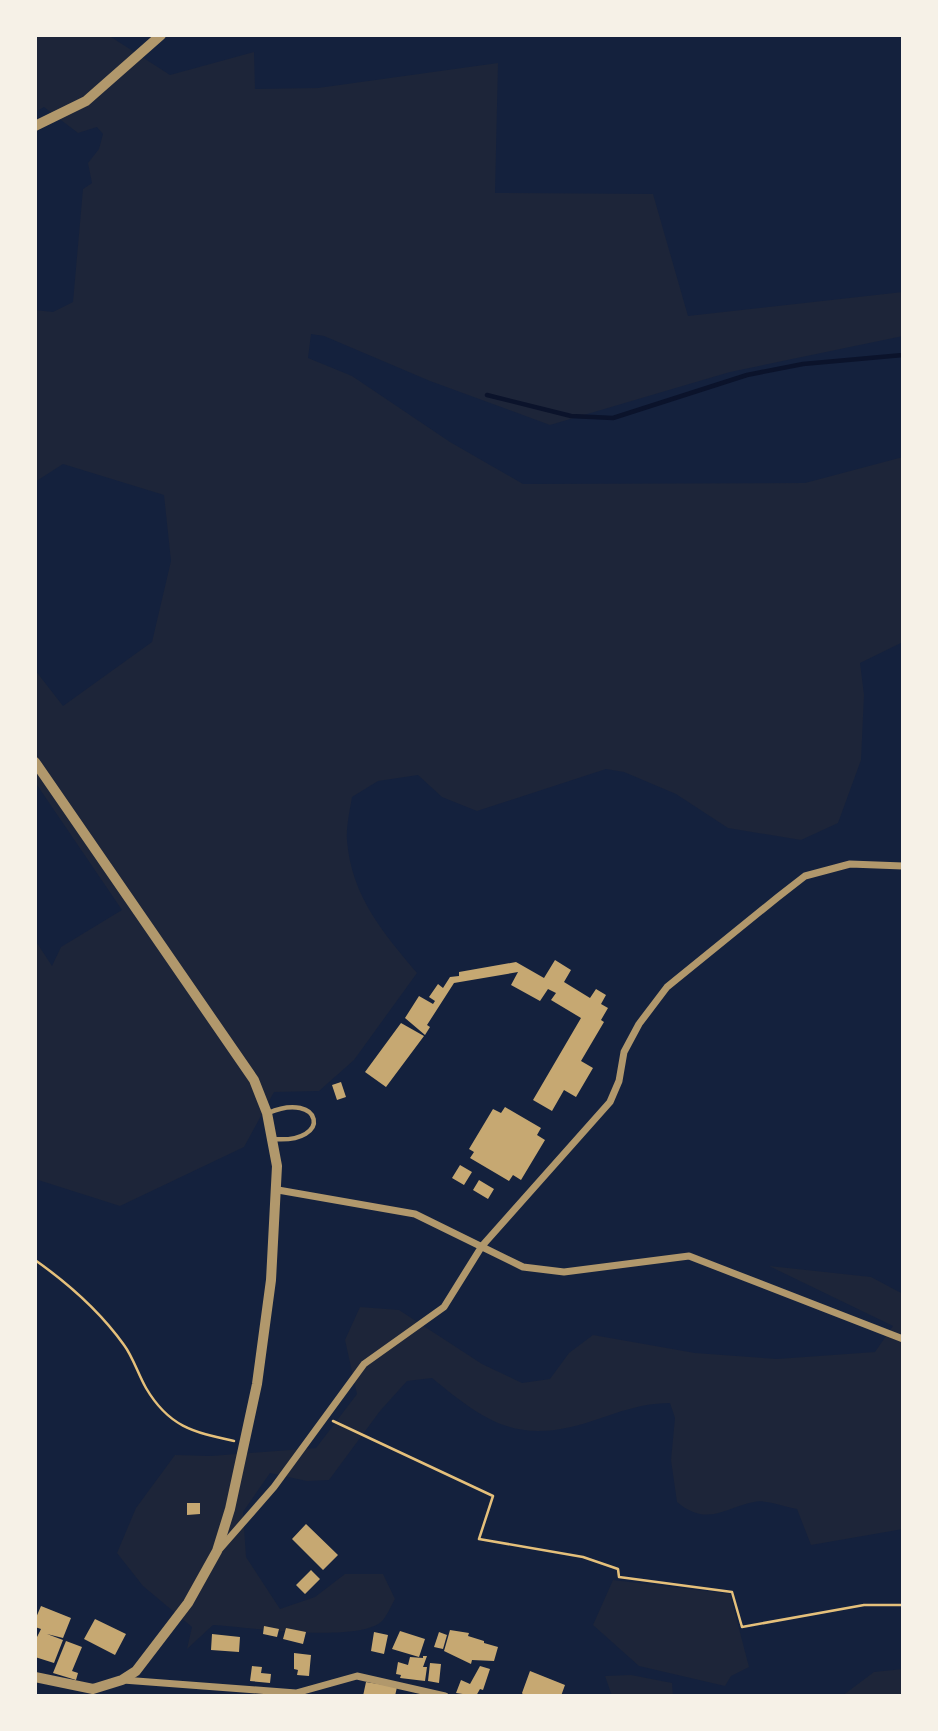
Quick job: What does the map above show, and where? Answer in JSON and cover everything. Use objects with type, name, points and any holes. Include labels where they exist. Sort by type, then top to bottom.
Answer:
[{"type":"street","points":[[35,126],[86,101],[161,35]]},
{"type":"street","points":[[35,762],[254,1080],[267,1113],[273,1139],[278,1190],[267,1323],[245,1444],[217,1551]]},
{"type":"street","points":[[122,1680],[145,1661],[188,1603],[217,1551],[274,1487],[364,1364],[444,1307],[482,1246],[610,1101],[619,1081],[624,1052],[639,1024],[667,987],[806,876],[850,864],[903,866]]},
{"type":"street","points":[[278,1190],[415,1214],[523,1267],[544,1272],[564,1272],[690,1256],[903,1339]]},
{"type":"street","points":[[35,1677],[93,1689],[122,1680],[296,1693],[357,1676],[444,1696]]},
{"type":"lane","points":[[267,1113],[295,1105],[308,1110],[313,1119],[311,1131],[306,1136],[273,1139]]},
{"type":"path","points":[[35,1260],[78,1291],[125,1346],[148,1390],[185,1430],[245,1444]]},
{"type":"path","points":[[324,1417],[493,1496],[479,1539],[583,1557],[618,1569],[619,1577],[732,1592],[742,1627],[864,1605],[903,1605]]},
{"type":"shaded area","points":[[35,35],[108,35],[170,75],[254,52],[255,89],[318,88],[498,63],[495,193],[653,194],[688,316],[903,292],[903,336],[730,372],[550,425],[430,381],[324,336],[311,334],[308,358],[352,376],[450,442],[523,484],[805,483],[903,457],[903,642],[860,663],[864,695],[861,760],[838,823],[801,840],[728,828],[676,794],[624,772],[606,769],[477,811],[442,797],[418,775],[378,781],[352,797],[347,840],[355,878],[381,928],[417,973],[354,1060],[319,1091],[274,1092],[244,1147],[120,1206],[35,1179],[35,940],[52,966],[61,947],[122,910],[35,782],[35,670],[63,706],[152,642],[171,561],[164,495],[63,464],[35,482],[35,310],[53,312],[73,302],[83,189],[92,183],[88,163],[99,149],[103,134],[97,127],[78,133],[44,107],[35,112]]},
{"type":"shaded area","points":[[769,1266],[871,1277],[903,1294],[903,1529],[811,1545],[797,1509],[759,1501],[716,1514],[707,1515],[688,1509],[677,1502],[671,1460],[675,1418],[670,1403],[640,1406],[566,1428],[524,1430],[506,1426],[470,1408],[432,1378],[407,1381],[380,1411],[329,1480],[307,1481],[270,1473],[243,1512],[246,1557],[280,1609],[315,1597],[345,1574],[383,1574],[395,1599],[381,1622],[349,1632],[326,1633],[213,1625],[187,1649],[192,1627],[143,1586],[117,1553],[136,1508],[175,1455],[211,1456],[316,1448],[357,1394],[345,1340],[360,1307],[399,1310],[482,1364],[522,1383],[550,1379],[569,1353],[593,1335],[695,1353],[777,1359],[875,1352],[893,1326]]},
{"type":"shaded area","points":[[613,1580],[730,1594],[749,1667],[731,1676],[725,1686],[639,1666],[593,1625]]},
{"type":"shaded area","points":[[903,1669],[903,1696],[842,1696],[874,1672]]},
{"type":"shaded area","points":[[631,1675],[672,1683],[673,1696],[612,1696],[605,1676]]},
{"type":"building","points":[[555,960],[571,970],[564,982],[590,998],[596,989],[606,995],[601,1004],[608,1008],[601,1020],[604,1022],[581,1061],[593,1068],[576,1097],[564,1090],[552,1111],[533,1100],[581,1018],[551,1000],[556,993],[548,989],[540,1001],[511,985],[518,972],[454,983],[427,1025],[430,1027],[425,1035],[405,1018],[419,996],[433,1004],[435,1001],[429,997],[438,984],[443,988],[450,977],[459,976],[459,972],[516,962],[544,978]]},
{"type":"building","points":[[401,1023],[424,1036],[386,1087],[365,1072]]},
{"type":"building","points":[[341,1082],[346,1097],[337,1100],[332,1085]]},
{"type":"building","points":[[505,1107],[541,1128],[537,1135],[545,1140],[521,1180],[513,1175],[509,1181],[470,1158],[474,1152],[469,1149],[493,1109],[501,1113]]},
{"type":"building","points":[[460,1165],[472,1172],[464,1185],[452,1178]]},
{"type":"building","points":[[479,1180],[494,1189],[488,1199],[473,1190]]},
{"type":"building","points":[[187,1503],[200,1503],[200,1514],[187,1515]]},
{"type":"building","points":[[306,1524],[338,1555],[323,1570],[292,1539]]},
{"type":"building","points":[[311,1570],[320,1579],[305,1594],[296,1585]]},
{"type":"building","points":[[41,1606],[71,1618],[63,1638],[47,1634],[63,1640],[54,1663],[35,1657],[35,1641],[41,1629],[35,1627],[35,1620]]},
{"type":"building","points":[[95,1619],[126,1634],[115,1655],[84,1639]]},
{"type":"building","points":[[264,1626],[279,1629],[277,1637],[263,1634]]},
{"type":"building","points":[[286,1628],[306,1632],[303,1644],[283,1639]]},
{"type":"building","points":[[450,1630],[469,1633],[468,1636],[498,1647],[494,1661],[472,1660],[471,1664],[444,1651]]},
{"type":"building","points":[[400,1631],[425,1639],[419,1657],[392,1649]]},
{"type":"building","points":[[374,1632],[388,1635],[384,1654],[371,1651]]},
{"type":"building","points":[[439,1632],[447,1635],[443,1649],[434,1647]]},
{"type":"building","points":[[212,1634],[240,1637],[239,1652],[211,1650]]},
{"type":"building","points":[[66,1641],[82,1647],[72,1671],[78,1673],[76,1680],[53,1673]]},
{"type":"building","points":[[294,1653],[311,1655],[309,1676],[297,1675],[298,1670],[294,1669]]},
{"type":"building","points":[[427,1656],[423,1667],[427,1667],[425,1681],[400,1678],[401,1675],[396,1674],[398,1662],[408,1665],[410,1657]]},
{"type":"building","points":[[430,1663],[441,1664],[439,1683],[428,1681]]},
{"type":"building","points":[[252,1666],[262,1667],[261,1673],[271,1674],[270,1683],[250,1681]]},
{"type":"building","points":[[480,1666],[490,1669],[483,1690],[480,1689],[476,1696],[456,1693],[461,1680],[470,1684]]},
{"type":"building","points":[[530,1671],[565,1685],[561,1696],[524,1696],[522,1693]]},
{"type":"building","points":[[366,1682],[397,1687],[395,1696],[363,1696]]},
{"type":"waterway","points":[[487,395],[571,416],[613,418],[747,375],[803,364],[903,355]]}]
